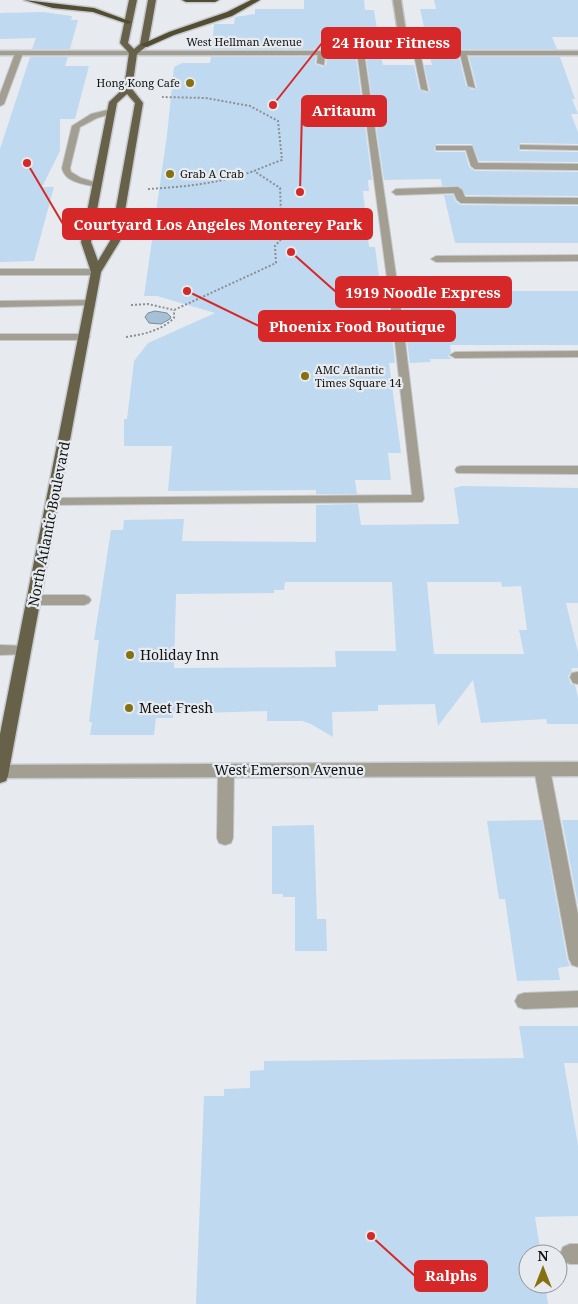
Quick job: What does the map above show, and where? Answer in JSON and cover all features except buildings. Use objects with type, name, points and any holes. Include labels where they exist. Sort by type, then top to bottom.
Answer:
[{"type":"highway","points":[[28,0],[53,6],[94,10],[128,22]]},
{"type":"highway","points":[[186,0],[215,0]]},
{"type":"highway","points":[[144,45],[163,34],[238,10],[256,0]]},
{"type":"main road","points":[[133,0],[124,43],[133,53]]},
{"type":"main road","points":[[128,90],[133,53],[144,45],[152,0]]},
{"type":"main road","name":"North Atlantic Boulevard","points":[[0,774],[96,272],[115,241],[139,103],[128,90],[113,102],[86,242],[96,272]]},
{"type":"street","points":[[397,0],[405,52]]},
{"type":"street","name":"West Hellman Avenue","points":[[0,53],[578,53]]},
{"type":"street","name":"West Emerson Avenue","points":[[0,774],[226,770],[578,769]]},
{"type":"lane","points":[[416,52],[425,89]]},
{"type":"lane","points":[[462,52],[472,86]]},
{"type":"lane","points":[[0,104],[19,53]]},
{"type":"lane","points":[[321,53],[322,63]]},
{"type":"lane","points":[[52,502],[418,499],[398,324],[360,53]]},
{"type":"lane","points":[[97,184],[74,178],[67,173],[66,168],[76,126],[94,116],[111,112]]},
{"type":"lane","points":[[438,148],[469,148],[475,166],[578,167]]},
{"type":"lane","points":[[523,148],[578,148]]},
{"type":"lane","points":[[396,192],[458,190],[461,200],[578,201]]},
{"type":"lane","points":[[436,259],[578,258]]},
{"type":"lane","points":[[0,272],[96,272]]},
{"type":"lane","points":[[0,304],[91,304]]},
{"type":"lane","points":[[0,337],[85,337]]},
{"type":"lane","points":[[455,355],[578,354]]},
{"type":"lane","points":[[462,470],[578,470]]},
{"type":"lane","points":[[34,600],[84,600]]},
{"type":"lane","points":[[0,650],[24,650]]},
{"type":"lane","points":[[542,769],[578,959]]},
{"type":"lane","points":[[225,838],[226,770]]},
{"type":"lane","points":[[524,1001],[578,999]]},
{"type":"path","points":[[148,189],[170,188],[212,181],[254,171],[282,160],[278,121],[250,106],[206,98],[162,97]]},
{"type":"path","points":[[132,305],[148,304],[174,310],[276,263],[275,246],[282,238],[280,188],[254,171]]},
{"type":"path","points":[[126,337],[150,333],[164,328],[174,318],[174,310]]},
{"type":"water","points":[[155,311],[167,313],[171,317],[161,324],[149,323],[145,317],[148,313]]},
{"type":"place","name":"Hong Kong Cafe","points":[[190,83]]},
{"type":"place","name":"24 Hour Fitness","points":[[273,105]]},
{"type":"place","name":"Courtyard Los Angeles Monterey Park","points":[[27,163]]},
{"type":"place","name":"Grab A Crab","points":[[170,174]]},
{"type":"place","name":"Aritaum","points":[[300,192]]},
{"type":"place","name":"1919 Noodle Express","points":[[291,252]]},
{"type":"place","name":"Phoenix Food Boutique","points":[[187,291]]},
{"type":"place","name":"AMC Atlantic Times Square 14","points":[[305,376]]},
{"type":"place","name":"Holiday Inn","points":[[130,655]]},
{"type":"place","name":"Meet Fresh","points":[[129,708]]},
{"type":"place","name":"Ralphs","points":[[371,1236]]}]
